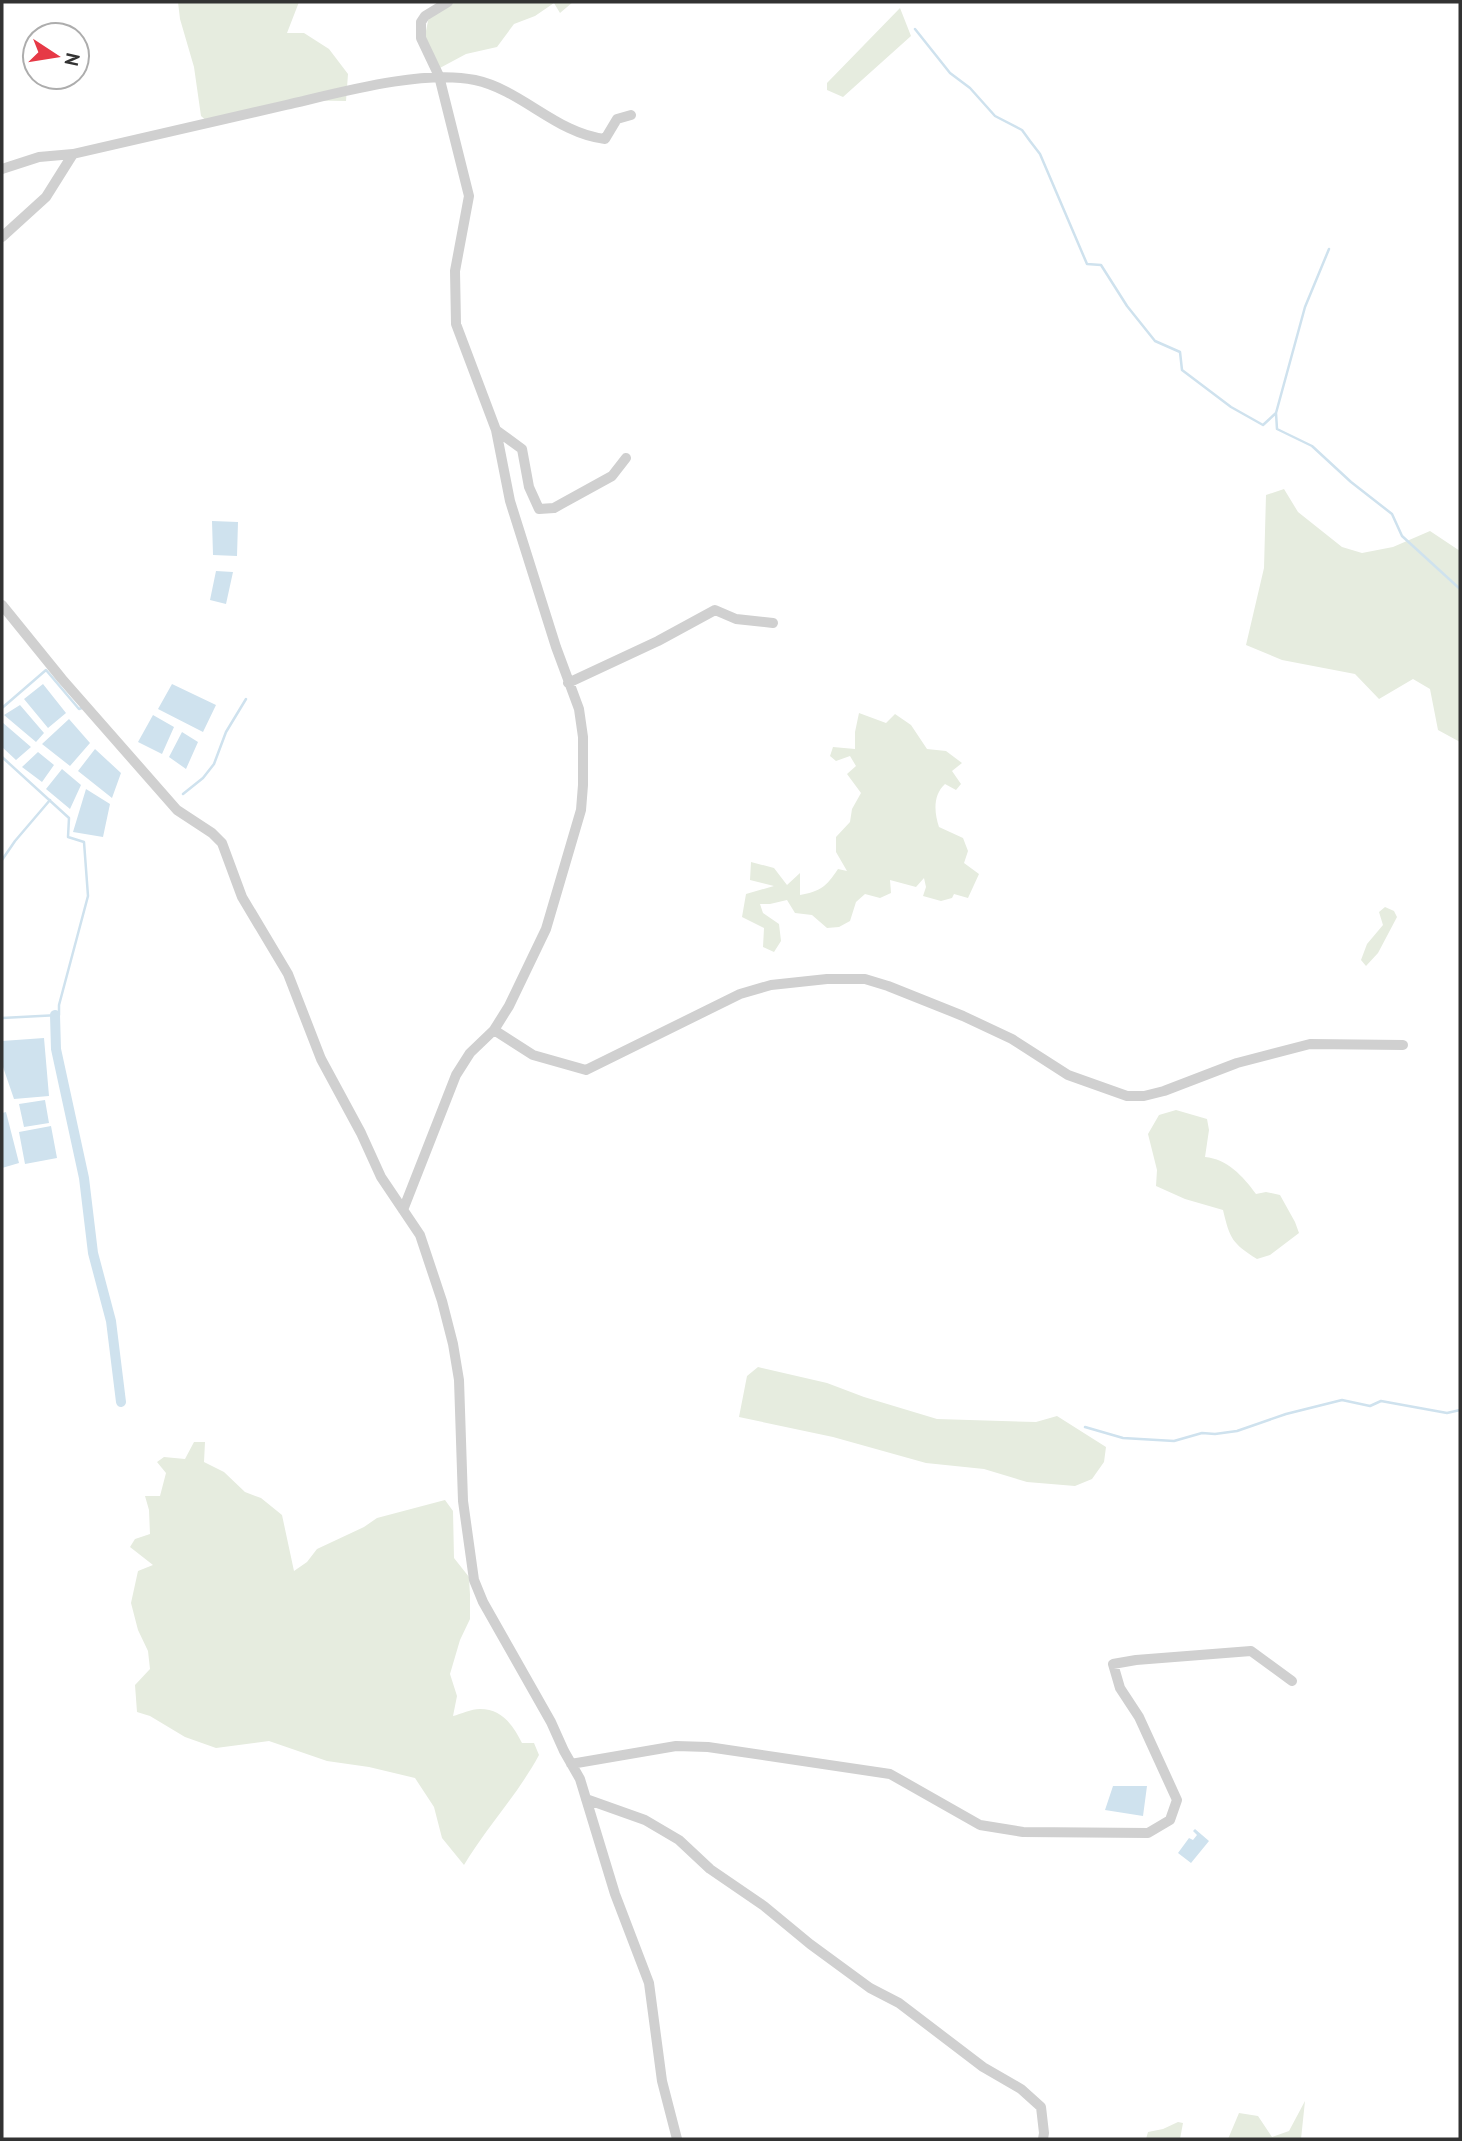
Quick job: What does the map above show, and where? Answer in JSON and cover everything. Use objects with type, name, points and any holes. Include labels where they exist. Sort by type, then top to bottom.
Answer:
[{"type":"street","points":[[403,1210],[456,1075],[470,1053],[494,1030],[509,1006],[546,929],[581,810],[584,772],[579,709],[568,683],[510,501],[496,430],[456,324],[455,271],[469,196],[439,76],[421,38],[421,22],[432,7],[448,2]]},
{"type":"street","points":[[2,169],[39,157],[73,154],[351,90],[439,76],[476,80],[517,97],[562,124],[597,138],[605,139],[617,120],[631,115]]},
{"type":"street","points":[[2,237],[46,197],[73,154]]},
{"type":"street","points":[[496,430],[522,449],[529,487],[539,509],[554,508],[612,476],[626,458]]},
{"type":"street","points":[[2,606],[177,810],[222,843],[243,897],[288,974],[321,1059],[361,1133],[381,1177],[420,1235],[453,1344],[459,1380],[463,1501],[474,1580],[483,1602],[551,1721],[580,1779],[615,1894],[649,1983],[663,2081],[677,2139]]},
{"type":"street","points":[[568,683],[658,641],[715,610],[736,619],[773,623]]},
{"type":"street","points":[[494,1030],[533,1055],[586,1070],[740,994],[771,985],[803,981],[865,979],[963,1016],[1013,1040],[1068,1075],[1127,1096],[1144,1096],[1164,1091],[1237,1063],[1310,1044],[1403,1045]]},
{"type":"street","points":[[571,1764],[666,1747],[708,1746],[890,1774],[980,1825],[1023,1832],[1148,1833],[1170,1820],[1177,1800],[1139,1717],[1120,1688],[1113,1664],[1251,1651],[1292,1681]]},
{"type":"street","points":[[586,1799],[645,1820],[679,1840],[728,1883],[764,1906],[870,1988],[899,2003],[984,2067],[1021,2089],[1041,2107],[1043,2139]]},
{"type":"shaded area","points":[[178,2],[299,2],[287,33],[304,33],[329,49],[348,74],[346,101],[289,100],[209,123],[201,116],[194,67],[180,19]]},
{"type":"shaded area","points":[[449,2],[573,2],[560,13],[554,3],[535,16],[514,24],[497,47],[466,54],[438,69],[425,36],[429,16]]},
{"type":"shaded area","points":[[900,8],[911,36],[843,97],[827,90],[827,83]]},
{"type":"shaded area","points":[[1284,489],[1298,512],[1342,547],[1362,553],[1393,547],[1430,531],[1460,551],[1460,742],[1438,730],[1430,689],[1413,679],[1379,699],[1355,674],[1282,660],[1246,645],[1264,568],[1266,495]]},
{"type":"shaded area","points":[[859,713],[886,723],[895,714],[911,725],[927,749],[946,751],[962,763],[952,771],[961,784],[956,790],[945,784],[941,788],[937,798],[936,816],[939,827],[963,838],[968,851],[964,863],[979,874],[968,898],[954,894],[952,898],[941,901],[923,896],[926,887],[924,878],[916,887],[890,880],[891,893],[880,898],[865,894],[856,902],[850,921],[839,927],[827,928],[812,915],[795,913],[787,900],[760,904],[763,913],[779,924],[781,941],[774,952],[763,947],[764,928],[742,917],[746,894],[774,886],[750,880],[751,862],[774,868],[787,885],[800,873],[800,895],[822,887],[838,869],[847,871],[836,852],[836,837],[850,822],[852,809],[861,793],[847,774],[856,766],[850,756],[836,761],[830,756],[833,747],[855,749]]},
{"type":"shaded area","points":[[1385,907],[1394,911],[1397,917],[1378,953],[1366,966],[1361,960],[1367,944],[1383,925],[1379,912]]},
{"type":"shaded area","points":[[1176,1110],[1207,1119],[1209,1130],[1205,1157],[1220,1161],[1234,1170],[1256,1194],[1266,1192],[1280,1195],[1299,1233],[1270,1255],[1257,1259],[1233,1239],[1223,1210],[1185,1199],[1156,1186],[1157,1170],[1148,1134],[1159,1115]]},
{"type":"shaded area","points":[[758,1367],[827,1383],[937,1419],[1036,1422],[1057,1416],[1106,1447],[1104,1462],[1092,1479],[1075,1486],[1027,1482],[984,1469],[926,1463],[833,1437],[739,1417],[747,1376]]},
{"type":"shaded area","points":[[194,1442],[205,1442],[204,1462],[224,1472],[245,1492],[261,1498],[282,1515],[294,1571],[307,1562],[317,1549],[377,1518],[445,1500],[453,1511],[454,1558],[469,1577],[470,1619],[460,1640],[450,1674],[457,1696],[453,1716],[477,1709],[495,1712],[511,1724],[522,1743],[534,1743],[539,1755],[464,1865],[442,1838],[434,1807],[415,1778],[327,1761],[269,1741],[216,1748],[185,1737],[150,1716],[137,1712],[135,1685],[150,1669],[148,1651],[138,1630],[131,1603],[138,1571],[153,1565],[130,1547],[135,1539],[150,1534],[149,1510],[145,1496],[160,1496],[166,1473],[157,1462],[164,1457],[185,1459]]},
{"type":"shaded area","points":[[1305,2101],[1301,2139],[1228,2139],[1239,2113],[1258,2116],[1272,2137],[1289,2131]]},
{"type":"shaded area","points":[[1178,2122],[1183,2123],[1180,2139],[1146,2139],[1148,2132]]},
{"type":"water","points":[[212,521],[238,522],[237,556],[213,555]]},
{"type":"water","points":[[216,571],[233,572],[226,604],[210,600]]},
{"type":"water","points":[[43,684],[66,713],[48,728],[24,699]]},
{"type":"water","points":[[172,684],[216,705],[203,732],[158,709]]},
{"type":"water","points":[[20,705],[44,733],[36,742],[4,715]]},
{"type":"water","points":[[153,715],[174,727],[162,754],[138,742]]},
{"type":"water","points":[[69,719],[90,743],[70,766],[42,744]]},
{"type":"water","points":[[2,722],[31,747],[16,760],[2,747]]},
{"type":"water","points":[[182,732],[198,742],[186,769],[169,757]]},
{"type":"water","points":[[95,749],[121,773],[112,798],[78,771]]},
{"type":"water","points":[[38,752],[54,765],[42,782],[22,767]]},
{"type":"water","points":[[62,769],[81,785],[70,809],[46,789]]},
{"type":"water","points":[[86,789],[110,804],[103,837],[73,832]]},
{"type":"water","points":[[44,1038],[49,1096],[14,1099],[2,1064],[2,1041]]},
{"type":"water","points":[[45,1100],[49,1123],[24,1127],[19,1104]]},
{"type":"water","points":[[6,1112],[19,1163],[2,1168],[2,1113]]},
{"type":"water","points":[[51,1126],[57,1158],[25,1164],[19,1132]]},
{"type":"water","points":[[1113,1786],[1147,1786],[1143,1816],[1105,1810]]},
{"type":"water","points":[[1195,1829],[1209,1841],[1191,1863],[1178,1853],[1189,1838],[1193,1840],[1197,1835],[1193,1831]]},
{"type":"waterway","points":[[915,29],[950,73],[970,88],[995,116],[1022,130],[1040,154],[1087,264],[1101,265],[1127,306],[1155,341],[1180,352],[1182,370],[1231,407],[1263,425],[1276,413]]},
{"type":"waterway","points":[[1329,249],[1305,307],[1276,413],[1277,429],[1312,446],[1351,482],[1392,514],[1402,536],[1460,589]]},
{"type":"waterway","points":[[2,708],[46,670],[79,709],[82,708]]},
{"type":"waterway","points":[[183,794],[203,778],[214,764],[226,732],[246,699]]},
{"type":"waterway","points":[[2,757],[69,818],[68,837],[84,842],[88,896],[59,1005],[59,1015],[2,1018]]},
{"type":"waterway","points":[[2,860],[50,800]]},
{"type":"waterway","points":[[55,1015],[56,1049],[84,1178],[93,1253],[111,1321],[121,1402]]},
{"type":"waterway","points":[[1085,1427],[1123,1438],[1174,1441],[1202,1433],[1237,1431],[1286,1414],[1342,1400],[1370,1406],[1381,1401],[1447,1413],[1460,1410]]}]
